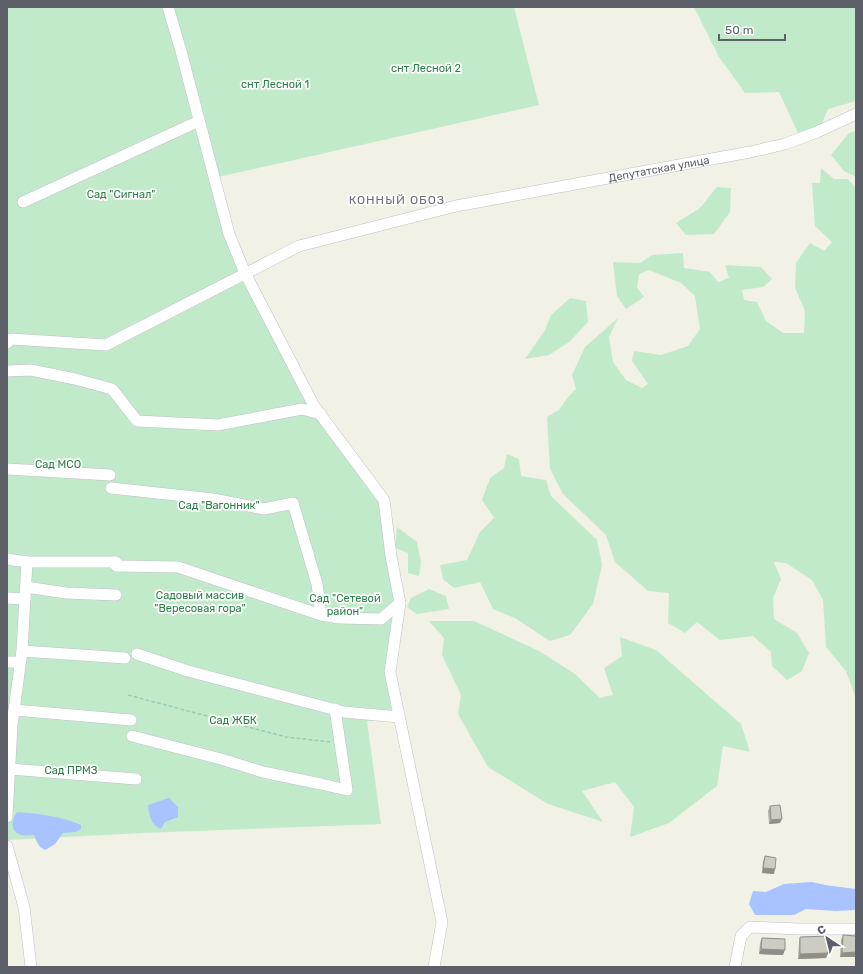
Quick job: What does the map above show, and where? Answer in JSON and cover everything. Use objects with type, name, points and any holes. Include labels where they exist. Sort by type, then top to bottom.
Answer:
[{"type":"street","points":[[168,7],[229,234],[246,273],[314,406],[384,500],[391,556],[400,603],[390,672],[442,922],[434,967]]},
{"type":"street","name":"Депутатская улица","points":[[7,343],[11,340],[106,344],[298,246],[456,206],[750,152],[785,144],[817,132],[856,114]]},
{"type":"street","points":[[23,202],[199,121]]},
{"type":"street","points":[[7,371],[31,370],[75,379],[112,389],[137,421],[218,425],[302,409],[320,414]]},
{"type":"street","points":[[7,469],[110,475]]},
{"type":"street","points":[[111,488],[213,499],[264,509],[293,503],[317,584],[321,615]]},
{"type":"street","points":[[7,559],[27,562],[178,567],[321,615],[339,618],[381,619],[400,603]]},
{"type":"street","points":[[7,817],[10,768],[10,725],[14,710],[19,662],[22,651],[27,562]]},
{"type":"street","points":[[26,587],[66,592],[116,594]]},
{"type":"street","points":[[7,598],[25,599]]},
{"type":"street","points":[[22,651],[125,658]]},
{"type":"street","points":[[137,654],[188,671],[335,710],[399,717]]},
{"type":"street","points":[[7,662],[19,662]]},
{"type":"street","points":[[14,710],[131,720]]},
{"type":"street","points":[[132,736],[221,759],[263,772],[347,790],[335,710]]},
{"type":"street","points":[[10,768],[136,779]]},
{"type":"street","points":[[7,846],[24,906],[31,967]]},
{"type":"street","points":[[735,967],[741,936],[750,927],[856,929]]},
{"type":"path","points":[[128,695],[286,737],[340,744]]},
{"type":"green space","name":"Садовый массив \"Вересовая гора\"","points":[[7,7],[514,7],[539,105],[218,177],[236,239],[247,264],[244,265],[318,420],[380,505],[395,602],[385,669],[393,720],[367,721],[381,824],[142,833],[7,840]]},
{"type":"green space","points":[[694,7],[856,7],[856,101],[828,109],[821,126],[798,133],[779,92],[745,93],[719,57]]},
{"type":"green space","points":[[856,131],[856,177],[844,171],[831,155],[849,133]]},
{"type":"green space","points":[[821,168],[834,179],[848,179],[856,188],[856,699],[846,671],[826,647],[823,600],[812,580],[786,563],[774,562],[781,579],[773,598],[774,619],[797,633],[809,653],[802,671],[787,680],[772,666],[771,652],[753,636],[720,640],[697,622],[685,633],[668,623],[669,593],[648,591],[615,562],[606,535],[563,494],[550,469],[547,417],[559,410],[576,389],[572,375],[585,347],[618,318],[609,337],[613,362],[626,380],[642,388],[648,384],[632,361],[634,351],[661,355],[688,346],[700,329],[695,296],[681,283],[649,270],[639,274],[637,287],[644,297],[626,309],[617,296],[613,262],[640,263],[652,255],[683,253],[684,268],[710,272],[718,282],[729,278],[725,265],[761,267],[772,279],[763,287],[742,290],[744,300],[757,302],[766,321],[783,333],[804,333],[805,311],[795,288],[796,263],[810,243],[824,251],[832,242],[815,226],[812,183],[820,183]]},
{"type":"green space","points":[[717,187],[731,188],[730,212],[714,234],[686,235],[676,223],[700,208]]},
{"type":"green space","points":[[570,298],[586,301],[588,322],[569,342],[549,355],[525,359],[545,330],[551,315]]},
{"type":"green space","points":[[507,454],[519,459],[521,476],[546,480],[551,496],[597,540],[602,565],[593,604],[570,635],[550,641],[515,618],[493,609],[480,582],[454,588],[443,579],[440,565],[467,560],[480,532],[494,518],[482,500],[490,478],[504,468]]},
{"type":"green space","points":[[397,527],[417,542],[421,562],[419,576],[408,573],[408,553],[395,548]]},
{"type":"green space","points":[[429,589],[446,596],[449,609],[417,614],[407,607],[411,598]]},
{"type":"green space","points":[[429,621],[474,621],[539,651],[575,674],[600,698],[613,695],[604,668],[622,656],[620,637],[656,650],[741,724],[750,752],[723,746],[717,786],[669,823],[630,837],[634,807],[615,782],[582,791],[603,822],[548,804],[488,767],[458,714],[461,695],[442,655],[444,638]]},
{"type":"water","points":[[169,798],[178,807],[178,817],[165,822],[161,829],[153,822],[148,805]]},
{"type":"water","points":[[17,812],[66,819],[81,825],[81,829],[75,832],[63,833],[55,844],[45,850],[39,846],[34,835],[22,835],[15,831],[13,828],[13,822]]},
{"type":"water","points":[[812,882],[856,889],[856,910],[835,911],[806,909],[794,915],[755,915],[749,904],[753,891],[766,892],[784,884]]},
{"type":"building","points":[[780,805],[782,819],[771,820],[770,806]]},
{"type":"building","points":[[765,856],[776,858],[775,869],[763,868]]},
{"type":"building","points":[[843,935],[856,936],[856,952],[842,953]]},
{"type":"building","points":[[828,936],[828,953],[800,954],[800,937]]},
{"type":"building","points":[[762,938],[785,939],[785,950],[761,949]]},
{"type":"district","name":"КОННЫЙ ОБОЗ","points":[[397,200]]},
{"type":"park label","name":"снт Лесной 2","points":[[426,68]]},
{"type":"park label","name":"снт Лесной 1","points":[[275,84]]},
{"type":"park label","name":"Сад \"Сигнал\"","points":[[121,194]]},
{"type":"park label","name":"Сад МСО","points":[[58,464]]},
{"type":"park label","name":"Сад \"Вагонник\"","points":[[219,505]]},
{"type":"park label","name":"Сад \"Сетевой район\"","points":[[345,604]]},
{"type":"park label","name":"Сад ЖБК","points":[[233,720]]},
{"type":"park label","name":"Сад ПРМЗ","points":[[71,770]]}]
